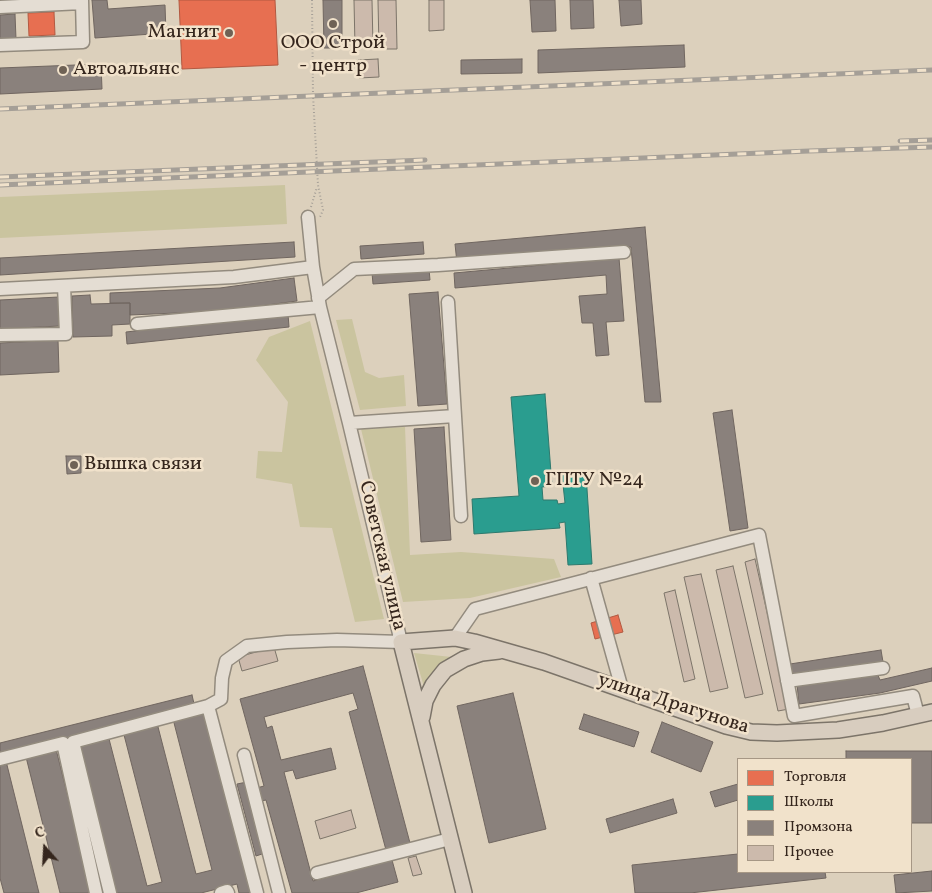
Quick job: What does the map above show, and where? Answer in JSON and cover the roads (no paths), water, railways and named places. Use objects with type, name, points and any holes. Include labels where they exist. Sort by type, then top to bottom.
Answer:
[{"type":"main road","name":"улица Драгунова","points":[[401,642],[455,638],[506,650],[726,726],[751,732],[777,733],[838,730],[925,713]]},
{"type":"main road","name":"Советская улица","points":[[401,642],[464,893]]},
{"type":"main road","points":[[421,723],[425,701],[433,685],[446,670],[464,659],[482,653],[506,650]]},
{"type":"street","points":[[0,7],[82,2],[83,42],[0,45]]},
{"type":"street","name":"Советская улица","points":[[314,217],[313,267],[319,303],[401,642]]},
{"type":"street","points":[[137,324],[319,303],[354,269],[624,252]]},
{"type":"street","points":[[0,289],[234,277],[313,267]]},
{"type":"street","points":[[0,335],[66,334],[64,286]]},
{"type":"street","points":[[448,302],[461,516]]},
{"type":"street","points":[[349,423],[455,416]]},
{"type":"street","points":[[455,638],[475,609],[759,535],[794,716],[913,696],[925,713]]},
{"type":"street","points":[[592,578],[622,689]]},
{"type":"street","points":[[110,893],[73,742],[208,706],[221,699],[222,678],[226,661],[247,646],[337,640],[401,642]]},
{"type":"street","points":[[786,681],[883,668]]},
{"type":"street","points":[[208,706],[257,893]]},
{"type":"street","points":[[0,759],[63,743],[96,893]]},
{"type":"street","points":[[244,755],[279,893]]},
{"type":"street","points":[[317,873],[450,838]]},
{"type":"street","points":[[221,893],[227,891],[228,893]]},
{"type":"railway","points":[[0,109],[932,70]]},
{"type":"railway","points":[[900,141],[932,140]]},
{"type":"railway","points":[[0,185],[932,147]]},
{"type":"railway","points":[[0,177],[425,160]]},
{"type":"place","name":"ООО Строй - центр","points":[[333,24]]},
{"type":"place","name":"Магнит","points":[[229,33]]},
{"type":"place","name":"Автоальянс","points":[[63,70]]},
{"type":"place","name":"Вышка связи","points":[[74,465]]},
{"type":"place","name":"ГПТУ №24","points":[[535,481]]}]
